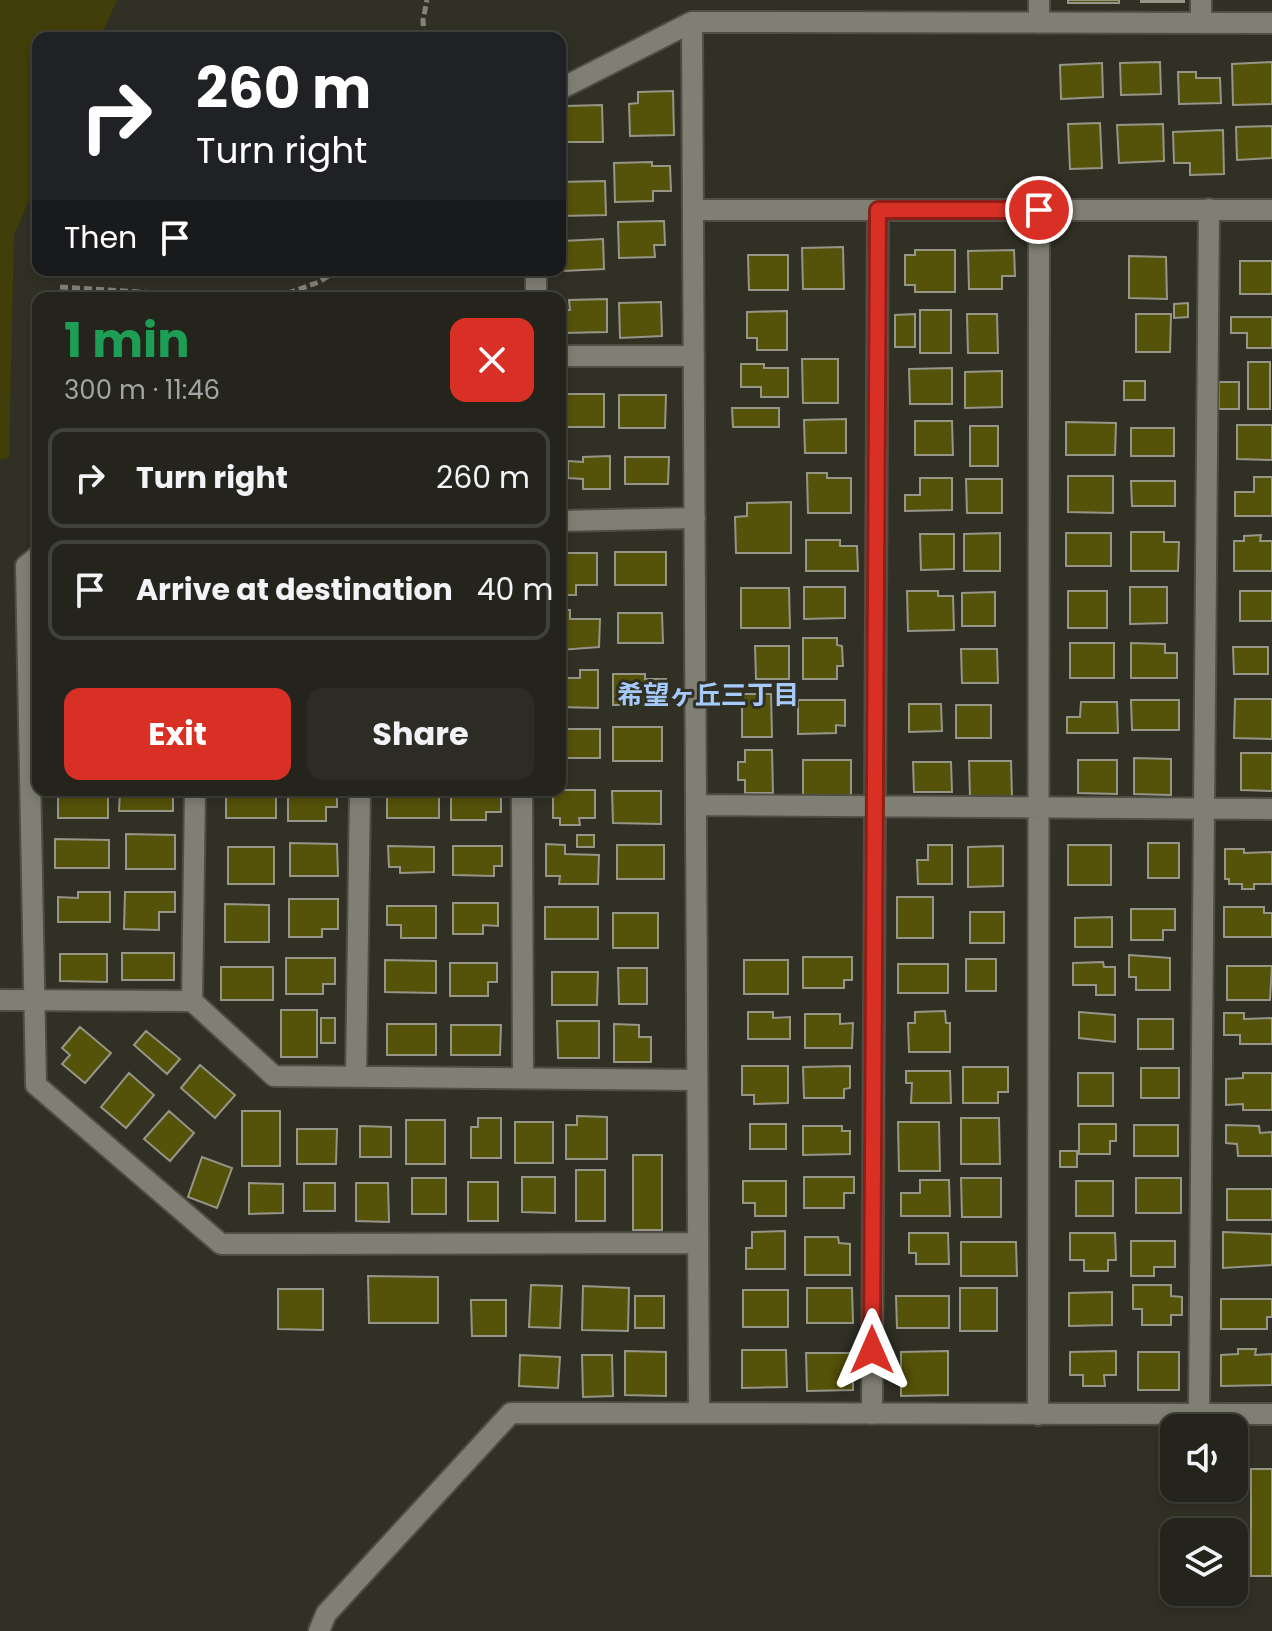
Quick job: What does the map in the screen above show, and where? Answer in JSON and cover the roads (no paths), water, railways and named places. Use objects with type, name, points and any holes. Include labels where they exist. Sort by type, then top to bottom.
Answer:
[{"type":"street","points":[[1039,0],[1039,23]]},
{"type":"street","points":[[1201,0],[1201,23]]},
{"type":"street","points":[[692,22],[699,1413]]},
{"type":"street","points":[[566,86],[692,22],[1272,23]]},
{"type":"street","points":[[1199,1413],[1209,209]]},
{"type":"street","points":[[693,210],[1272,210]]},
{"type":"street","points":[[872,1414],[878,210]]},
{"type":"street","points":[[1038,1415],[1039,210]]},
{"type":"street","points":[[566,356],[694,356]]},
{"type":"street","points":[[566,521],[695,518]]},
{"type":"street","points":[[32,561],[26,566],[36,1085],[221,1244],[698,1243]]},
{"type":"street","points":[[192,1001],[195,796]]},
{"type":"street","points":[[356,1077],[360,796]]},
{"type":"street","points":[[522,796],[523,1078]]},
{"type":"street","points":[[696,805],[1272,809]]},
{"type":"street","points":[[0,1000],[192,1001],[274,1076],[697,1080]]},
{"type":"street","points":[[319,1631],[326,1614],[511,1413],[1272,1414]]},
{"type":"district","name":"希望ヶ丘三丁目","points":[[708,695]]}]
